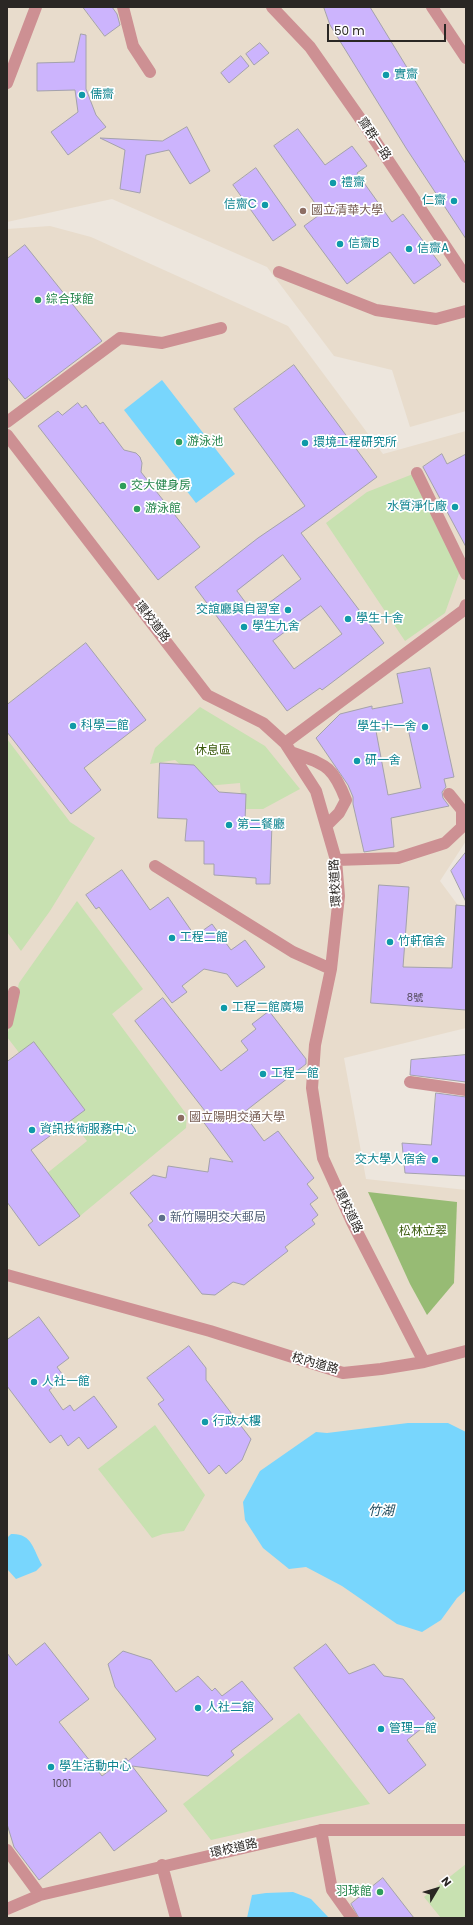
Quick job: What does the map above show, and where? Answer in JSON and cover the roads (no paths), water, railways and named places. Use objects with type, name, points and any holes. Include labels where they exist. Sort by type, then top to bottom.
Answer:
[{"type":"lane","points":[[7,83],[10,67],[36,7]]},
{"type":"lane","points":[[123,7],[126,11],[133,46],[150,72]]},
{"type":"lane","name":"齋群一路","points":[[272,7],[310,47],[368,130],[466,277]]},
{"type":"lane","points":[[432,7],[466,58]]},
{"type":"lane","points":[[279,272],[376,310],[436,319],[466,311]]},
{"type":"lane","points":[[7,422],[120,338],[162,343],[221,328]]},
{"type":"lane","name":"環校道路","points":[[7,435],[207,695],[263,723],[288,748],[316,791],[336,860],[339,896],[331,969],[315,1045],[312,1088],[323,1158],[352,1222],[424,1362]]},
{"type":"lane","points":[[417,473],[466,574]]},
{"type":"lane","points":[[326,826],[339,813],[346,800],[338,780],[325,765],[288,748],[464,610],[466,606]]},
{"type":"lane","points":[[336,860],[398,858],[445,843],[462,827],[462,810],[449,794]]},
{"type":"lane","points":[[155,866],[293,952],[331,969]]},
{"type":"lane","points":[[7,1024],[14,992]]},
{"type":"lane","points":[[410,1082],[466,1090]]},
{"type":"lane","name":"校內道路","points":[[7,1275],[210,1331],[343,1373],[424,1362]]},
{"type":"lane","points":[[424,1362],[466,1351]]},
{"type":"lane","points":[[320,1830],[332,1890],[352,1918]]},
{"type":"lane","name":"環校道路","points":[[7,1909],[40,1895],[162,1865],[320,1830],[466,1830]]},
{"type":"lane","points":[[7,1850],[40,1895]]},
{"type":"lane","points":[[162,1865],[176,1918]]},
{"type":"water","name":"游泳池","points":[[162,380],[235,474],[196,503],[124,410]]},
{"type":"water","name":"竹湖","points":[[408,1423],[448,1423],[466,1432],[466,1590],[457,1598],[441,1620],[422,1632],[397,1624],[342,1586],[306,1567],[289,1569],[263,1548],[245,1520],[243,1502],[260,1471],[316,1432],[327,1433]]},
{"type":"water","points":[[11,1534],[18,1534],[28,1539],[42,1565],[36,1571],[16,1579],[8,1570],[7,1571],[7,1538]]},
{"type":"water","points":[[293,1892],[311,1899],[329,1918],[247,1918],[252,1895]]},
{"type":"place","name":"實齋","points":[[386,75]]},
{"type":"place","name":"儒齋","points":[[82,95]]},
{"type":"place","name":"禮齋","points":[[333,183]]},
{"type":"place","name":"仁齋","points":[[454,201]]},
{"type":"place","name":"信齋C","points":[[265,205]]},
{"type":"place","name":"國立清華大學","points":[[303,211]]},
{"type":"place","name":"信齋B","points":[[340,244]]},
{"type":"place","name":"信齋A","points":[[409,249]]},
{"type":"place","name":"綜合球館","points":[[38,300]]},
{"type":"place","name":"游泳池","points":[[179,442]]},
{"type":"place","name":"環境工程研究所","points":[[305,443]]},
{"type":"place","name":"交大健身房","points":[[123,486]]},
{"type":"place","name":"水質淨化廠","points":[[455,507]]},
{"type":"place","name":"游泳館","points":[[137,509]]},
{"type":"place","name":"交誼廳與自習室","points":[[288,610]]},
{"type":"place","name":"學生十舍","points":[[348,619]]},
{"type":"place","name":"學生九舍","points":[[244,627]]},
{"type":"place","name":"科學二館","points":[[73,726]]},
{"type":"place","name":"學生十一舍","points":[[425,727]]},
{"type":"place","name":"研一舍","points":[[357,761]]},
{"type":"place","name":"第二餐廳","points":[[229,825]]},
{"type":"place","name":"工程二館","points":[[172,938]]},
{"type":"place","name":"竹軒宿舍","points":[[390,942]]},
{"type":"place","name":"工程二館廣場","points":[[224,1008]]},
{"type":"place","name":"工程一館","points":[[263,1074]]},
{"type":"place","name":"國立陽明交通大學","points":[[181,1118]]},
{"type":"place","name":"資訊技術服務中心","points":[[32,1130]]},
{"type":"place","name":"交大學人宿舍","points":[[435,1160]]},
{"type":"place","name":"新竹陽明交大郵局","points":[[162,1218]]},
{"type":"place","name":"人社一館","points":[[34,1382]]},
{"type":"place","name":"行政大樓","points":[[205,1422]]},
{"type":"place","name":"人社二舘","points":[[198,1708]]},
{"type":"place","name":"管理一館","points":[[381,1729]]},
{"type":"place","name":"學生活動中心","points":[[51,1767]]},
{"type":"place","name":"羽球館","points":[[380,1892]]},
{"type":"park label","name":"休息區","points":[[213,751]]},
{"type":"park label","name":"松林立翠","points":[[423,1232]]}]
